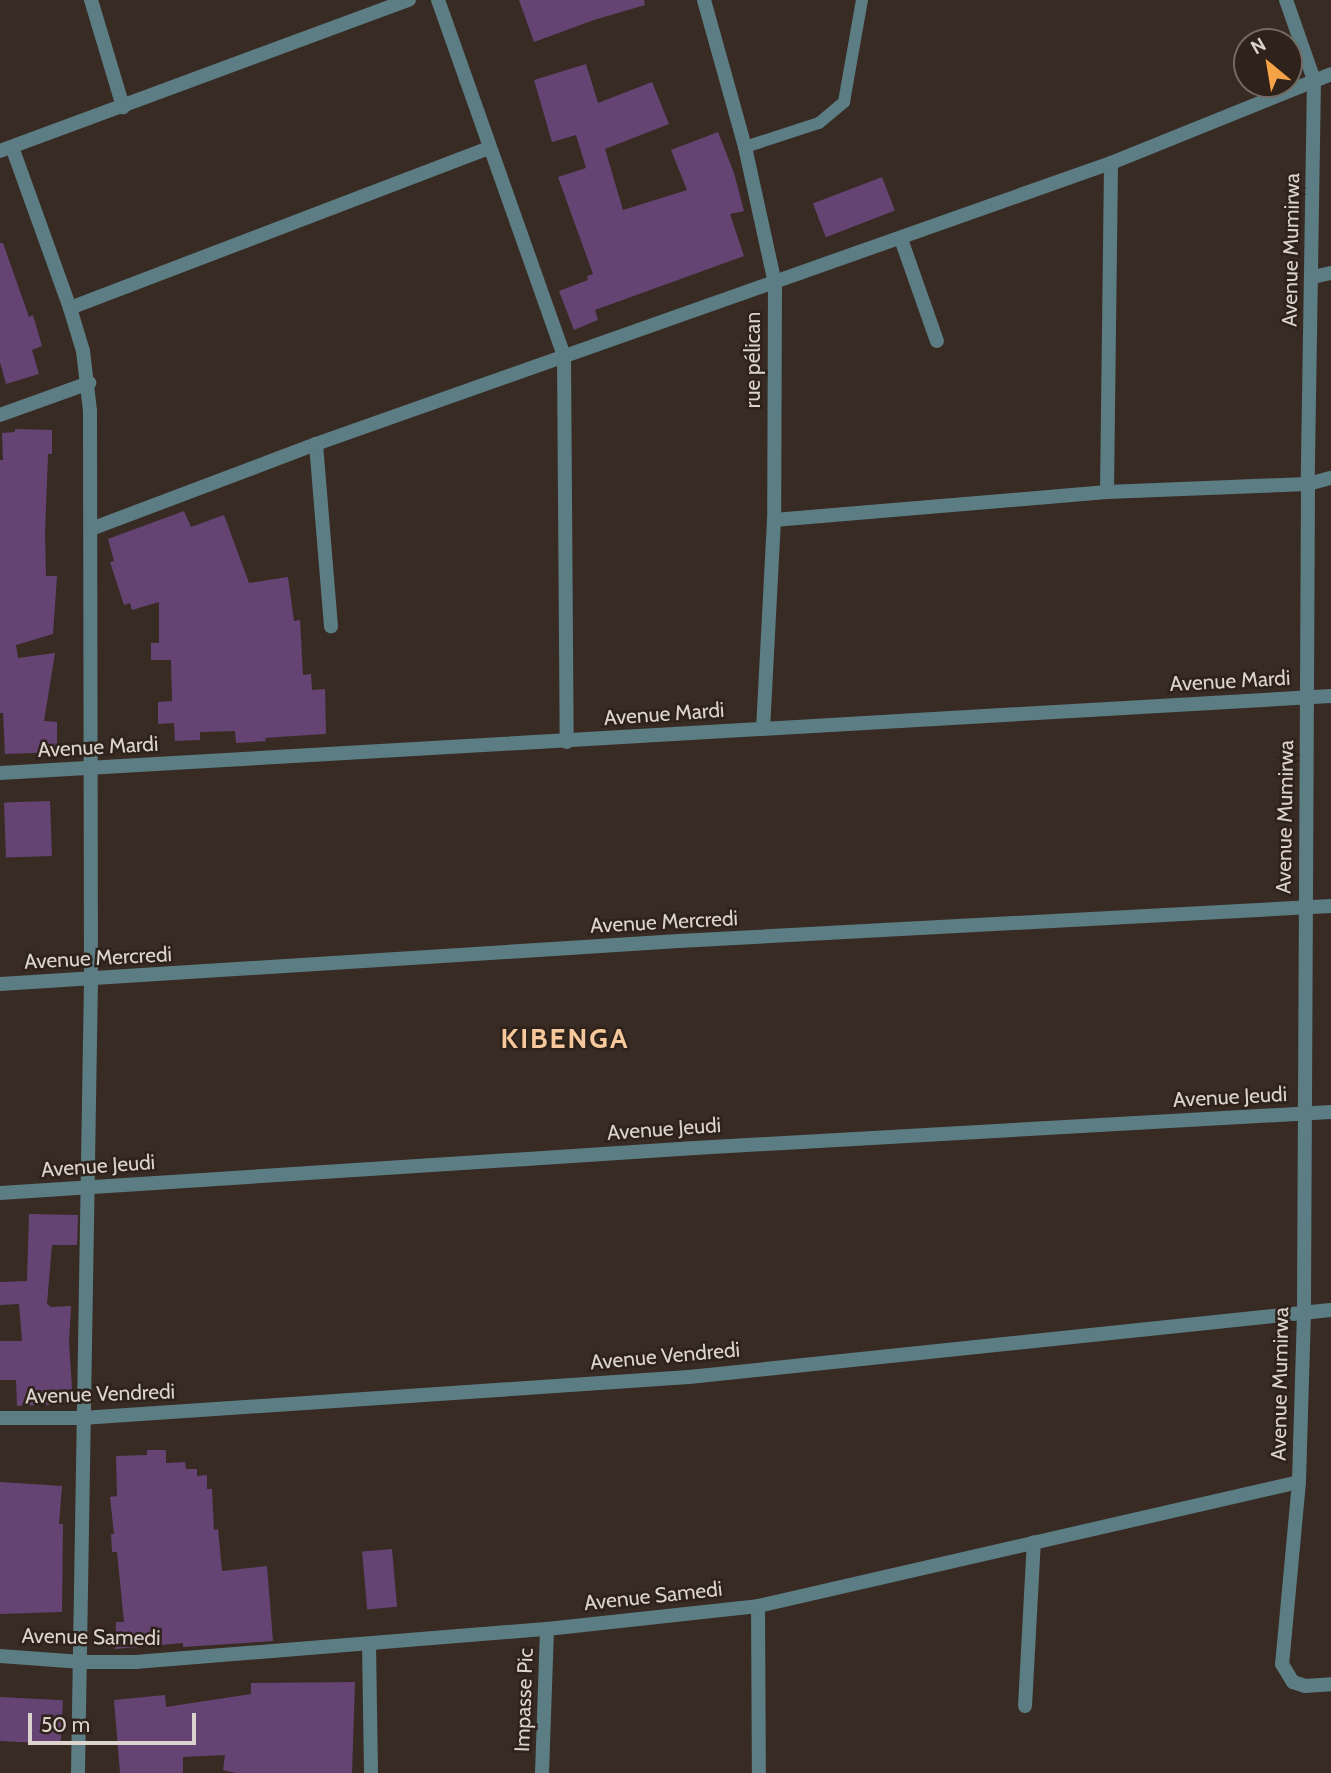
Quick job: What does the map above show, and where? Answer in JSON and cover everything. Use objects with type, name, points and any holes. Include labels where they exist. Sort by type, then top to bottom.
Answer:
[{"type":"street","points":[[91,0],[123,107]]},
{"type":"street","points":[[78,1773],[82,1662],[82,1418],[91,980],[89,383],[70,308],[6,149],[410,0]]},
{"type":"street","points":[[438,0],[564,355],[567,742]]},
{"type":"street","name":"rue pélican","points":[[704,0],[745,147],[775,284],[774,520],[763,729]]},
{"type":"street","name":"Avenue Mumirwa","points":[[1286,0],[1314,80],[1308,484],[1304,1312],[1299,1482],[1287,1639],[1282,1664],[1293,1682],[1305,1686],[1331,1684]]},
{"type":"street","points":[[91,529],[564,355],[775,284],[1111,163],[1331,74]]},
{"type":"street","points":[[70,308],[490,148]]},
{"type":"street","points":[[1107,492],[1111,163]]},
{"type":"street","points":[[901,239],[937,341]]},
{"type":"street","points":[[1313,277],[1331,273]]},
{"type":"street","points":[[0,415],[89,383]]},
{"type":"street","points":[[316,444],[331,626]]},
{"type":"street","points":[[774,520],[1107,492],[1308,484],[1331,478]]},
{"type":"street","name":"Avenue Mardi","points":[[0,773],[1331,696]]},
{"type":"street","name":"Avenue Mercredi","points":[[0,984],[679,942],[1331,906]]},
{"type":"street","name":"Avenue Jeudi","points":[[0,1193],[695,1148],[1331,1112]]},
{"type":"street","name":"Avenue Vendredi","points":[[0,1418],[82,1418],[690,1377],[1331,1310]]},
{"type":"street","name":"Avenue Samedi","points":[[0,1656],[82,1662],[135,1662],[547,1629],[758,1606],[1299,1482]]},
{"type":"street","points":[[1025,1706],[1034,1542]]},
{"type":"street","points":[[758,1606],[759,1773]]},
{"type":"street","name":"Impasse Pic","points":[[542,1773],[547,1629]]},
{"type":"street","points":[[369,1644],[370,1773]]},
{"type":"lane","points":[[745,147],[819,123],[844,102],[862,0]]},
{"type":"building","points":[[519,0],[644,0],[645,5],[534,42]]},
{"type":"building","points":[[586,64],[598,103],[652,82],[669,124],[605,149],[623,210],[687,190],[671,150],[718,132],[734,173],[744,211],[730,214],[744,256],[595,310],[598,320],[574,330],[559,291],[588,280],[587,276],[593,274],[558,177],[586,168],[576,135],[552,142],[534,80]]},
{"type":"building","points":[[882,177],[895,211],[826,237],[813,204]]},
{"type":"building","points":[[0,243],[3,243],[29,317],[33,315],[42,346],[32,350],[39,374],[6,384],[0,362]]},
{"type":"building","points":[[15,429],[52,430],[52,454],[48,454],[45,534],[46,576],[57,576],[53,634],[16,645],[18,658],[55,653],[44,721],[57,722],[57,752],[5,754],[3,713],[0,713],[0,460],[3,460],[2,433],[15,432]]},
{"type":"building","points":[[184,511],[191,527],[224,515],[249,583],[288,577],[294,621],[300,620],[303,675],[311,674],[312,690],[325,689],[326,734],[236,743],[235,731],[200,732],[200,740],[175,741],[174,723],[158,724],[158,702],[172,701],[171,660],[151,660],[151,643],[159,643],[159,602],[132,610],[130,603],[124,605],[110,562],[114,561],[108,539]]},
{"type":"building","points":[[50,801],[52,856],[6,858],[4,803]]},
{"type":"building","points":[[29,1214],[78,1215],[77,1245],[52,1245],[47,1304],[51,1307],[71,1306],[69,1342],[73,1404],[17,1406],[16,1380],[0,1380],[0,1341],[22,1341],[19,1304],[0,1305],[0,1282],[27,1281]]},
{"type":"building","points":[[147,1450],[166,1450],[166,1463],[185,1462],[186,1469],[197,1469],[197,1476],[207,1475],[207,1489],[212,1489],[214,1530],[218,1529],[222,1571],[267,1566],[273,1641],[183,1647],[183,1643],[115,1649],[116,1622],[124,1622],[117,1552],[112,1552],[111,1534],[114,1534],[110,1497],[117,1496],[116,1456],[147,1455]]},
{"type":"building","points":[[0,1482],[62,1486],[59,1524],[63,1524],[62,1612],[0,1614]]},
{"type":"building","points":[[392,1549],[397,1607],[367,1609],[362,1552]]},
{"type":"building","points":[[355,1682],[352,1773],[236,1773],[223,1770],[225,1755],[183,1757],[183,1773],[120,1773],[114,1700],[165,1695],[166,1707],[251,1694],[251,1683]]},
{"type":"building","points":[[0,1697],[63,1700],[61,1744],[0,1741]]},
{"type":"district","name":"KIBENGA","points":[[565,1038]]}]
